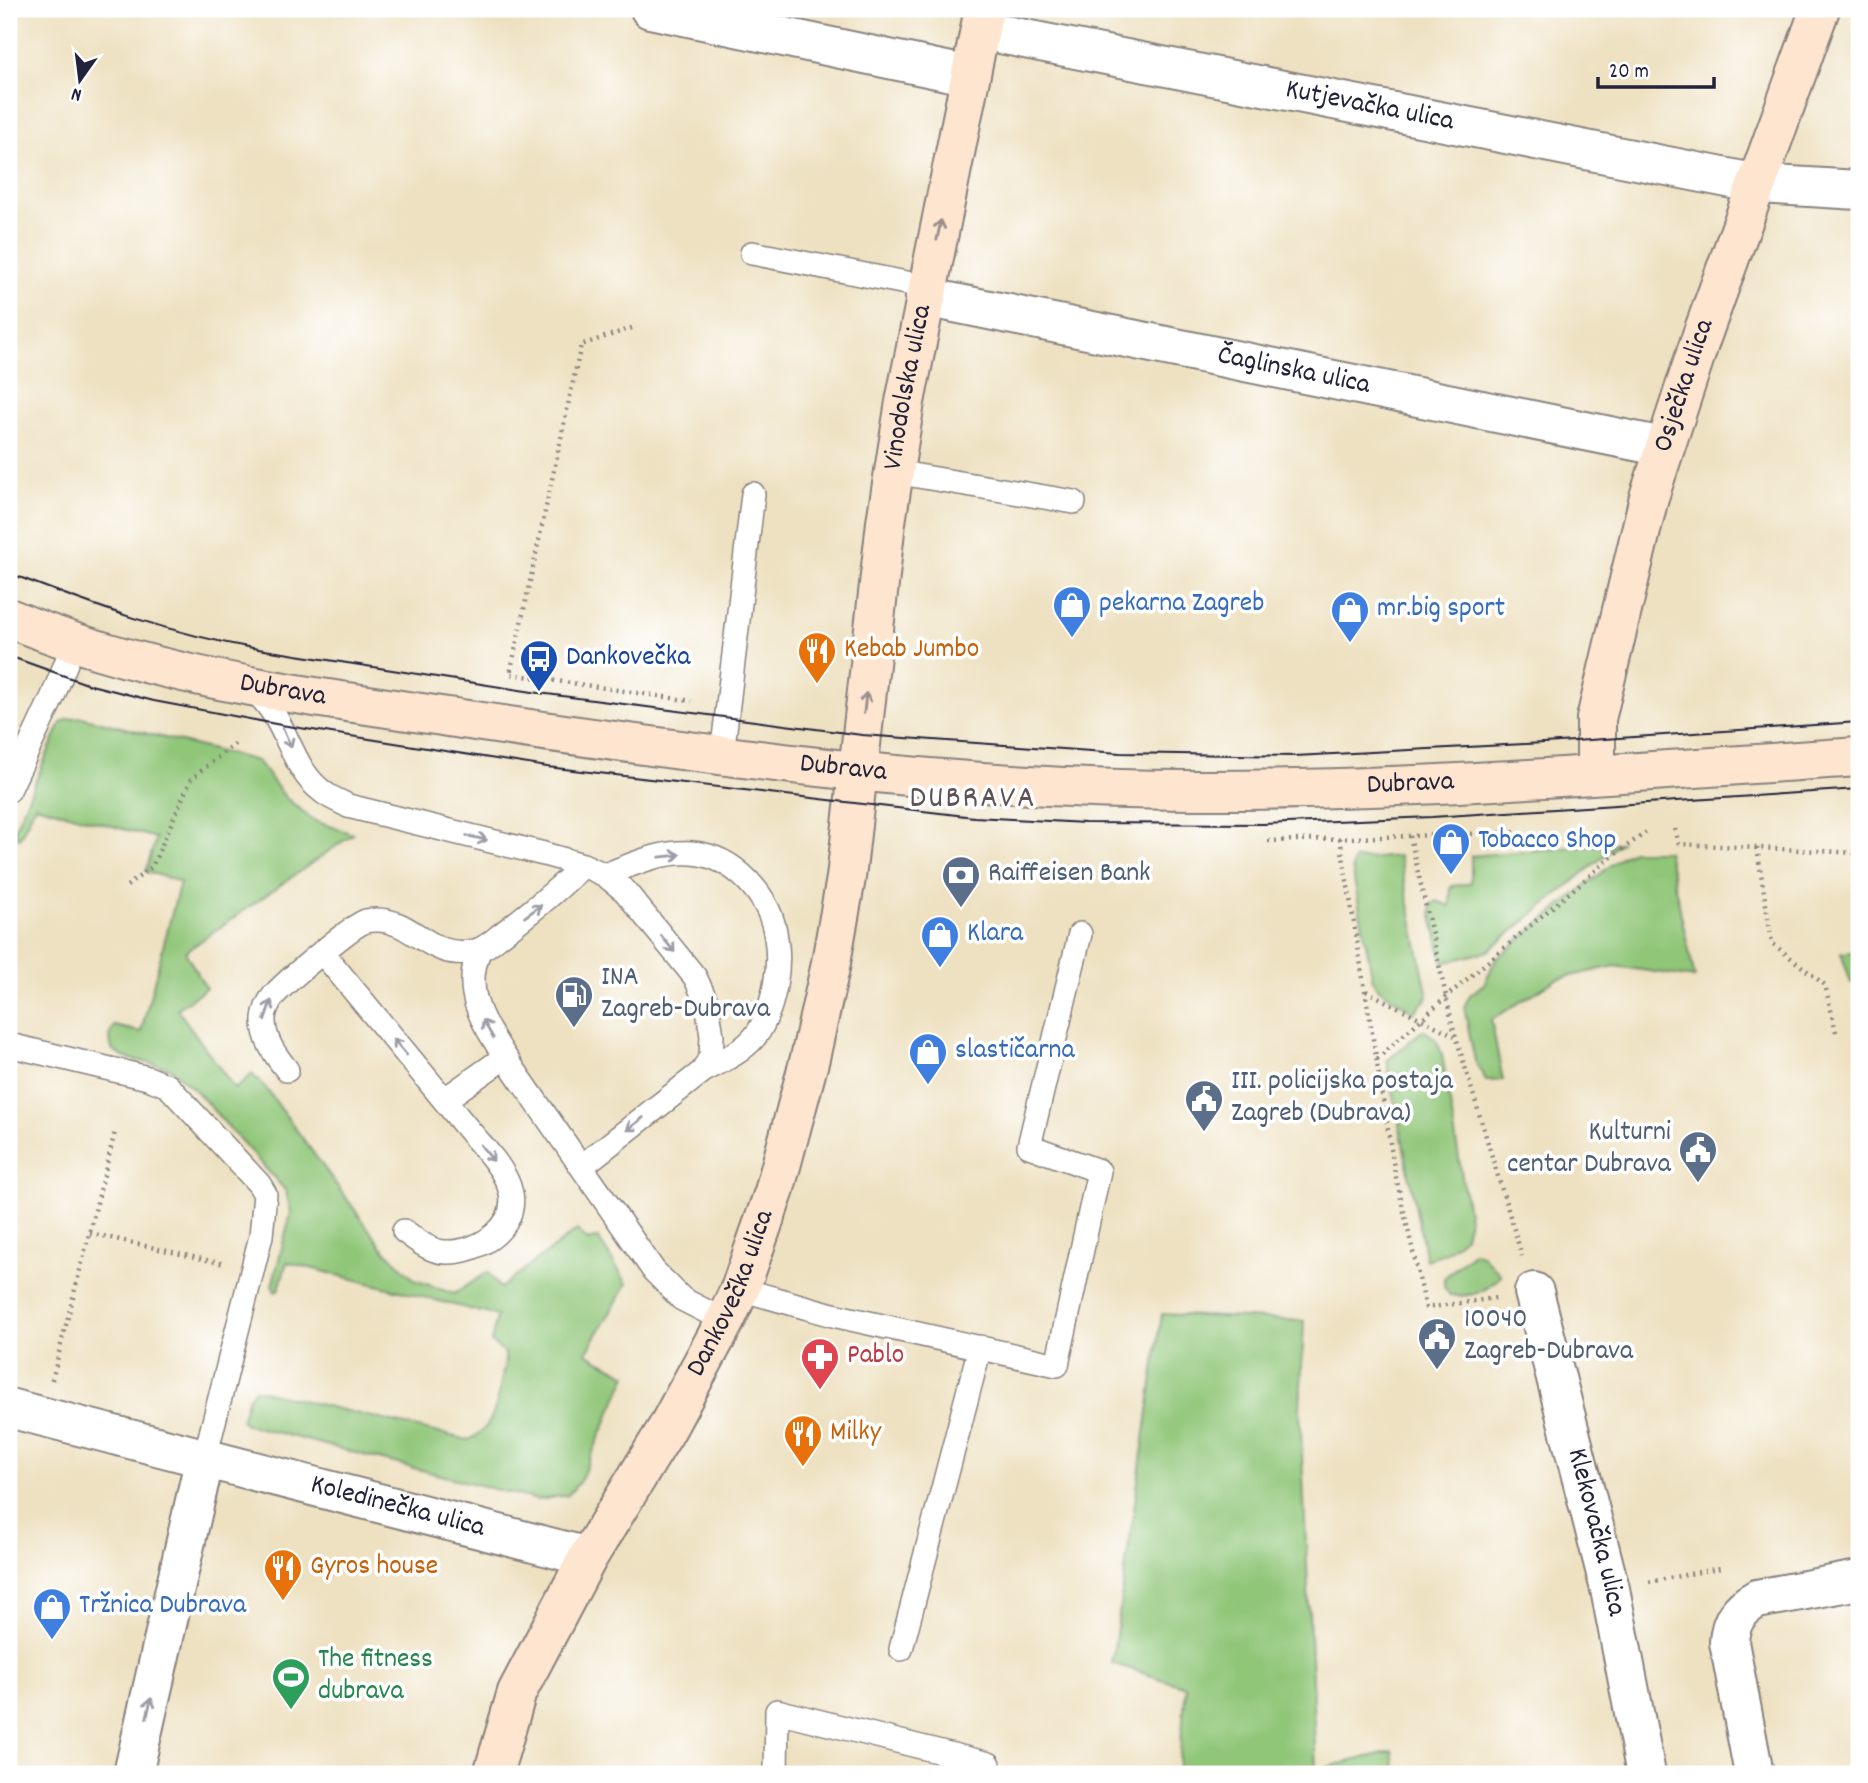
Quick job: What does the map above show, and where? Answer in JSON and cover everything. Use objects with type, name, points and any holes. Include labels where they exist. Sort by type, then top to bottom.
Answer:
[{"type":"main road","name":"Osječka ulica","points":[[1596,773],[1596,719],[1649,498],[1701,338],[1820,9]]},
{"type":"main road","name":"Vinodolska ulica","points":[[858,771],[894,472],[926,292],[982,19]]},
{"type":"main road","name":"Dubrava","points":[[9,618],[74,643],[163,668],[245,685],[576,736],[722,755],[858,771],[1036,786],[1194,790],[1408,785],[1859,757]]},
{"type":"main road","name":"Dankovečka ulica","points":[[493,1774],[517,1692],[588,1556],[667,1430],[733,1305],[774,1192],[810,1058],[846,878],[858,771]]},
{"type":"street","points":[[650,9],[970,76]]},
{"type":"street","name":"Kutjevačka ulica","points":[[982,19],[1758,184],[1859,190]]},
{"type":"street","name":"Čaglinska ulica","points":[[926,292],[1664,447]]},
{"type":"street","name":"Klekovačka ulica","points":[[1534,1292],[1610,1589],[1646,1774]]},
{"type":"street","name":"Koledinečka ulica","points":[[9,1408],[588,1556]]},
{"type":"street","points":[[133,1774],[205,1457]]},
{"type":"street","points":[[1754,1774],[1729,1642],[1729,1630],[1735,1618],[1744,1606],[1757,1599],[1859,1580]]},
{"type":"lane","points":[[752,253],[926,292]]},
{"type":"lane","points":[[894,472],[1074,502]]},
{"type":"lane","points":[[722,755],[753,494]]},
{"type":"lane","points":[[9,790],[53,696],[74,643]]},
{"type":"lane","points":[[245,685],[261,696],[270,708],[307,776],[322,792],[339,801],[383,816],[583,865],[605,875],[625,891],[695,977],[707,1003],[712,1036],[711,1056],[703,1071]]},
{"type":"lane","points":[[582,1167],[703,1071],[741,1050],[759,1031],[777,974],[776,937],[766,907],[749,880],[723,861],[693,853],[648,858],[605,875]]},
{"type":"lane","points":[[583,865],[545,902],[479,951],[472,967],[475,1002],[505,1057],[635,1245],[667,1285],[682,1299],[833,1314],[1058,1365],[1099,1171],[1028,1146],[1080,934]]},
{"type":"lane","points":[[287,1070],[271,1049],[265,1032],[267,1006],[275,994],[322,953],[365,921],[395,923],[443,951],[479,951]]},
{"type":"lane","points":[[322,953],[496,1165],[508,1185],[513,1202],[503,1228],[487,1240],[470,1247],[446,1252],[426,1247],[404,1231]]},
{"type":"lane","points":[[9,1045],[136,1075],[168,1086],[259,1184],[265,1194],[261,1236],[205,1457]]},
{"type":"lane","points":[[444,1100],[505,1057]]},
{"type":"lane","points":[[901,1648],[980,1347]]},
{"type":"lane","points":[[776,1774],[777,1711],[989,1764],[988,1774]]},
{"type":"path","points":[[632,328],[581,345],[510,674],[692,701]]},
{"type":"path","points":[[127,887],[152,867],[191,779],[237,742]]},
{"type":"path","points":[[1675,829],[1679,844],[1859,853]]},
{"type":"path","points":[[1377,1059],[1614,855],[1648,831]]},
{"type":"path","points":[[1268,841],[1519,832]]},
{"type":"path","points":[[1340,838],[1395,1173],[1426,1308],[1534,1292],[1455,1037],[1410,836]]},
{"type":"path","points":[[1756,848],[1772,943],[1825,985],[1837,1036]]},
{"type":"path","points":[[1365,990],[1455,1037]]},
{"type":"path","points":[[50,1391],[115,1132]]},
{"type":"path","points":[[90,1233],[228,1265]]},
{"type":"path","points":[[1610,1589],[1720,1568]]},
{"type":"green space","points":[[81,717],[257,761],[286,798],[315,821],[353,834],[185,952],[206,988],[177,1009],[235,1089],[252,1074],[265,1087],[382,1247],[415,1280],[454,1294],[488,1272],[500,1288],[577,1230],[588,1241],[598,1238],[627,1284],[586,1353],[627,1375],[580,1481],[568,1495],[537,1500],[248,1425],[241,1420],[248,1398],[255,1389],[468,1440],[486,1427],[496,1408],[505,1362],[505,1353],[491,1342],[497,1316],[287,1262],[279,1289],[275,1292],[272,1286],[291,1213],[286,1191],[198,1093],[170,1068],[123,1057],[112,1049],[109,1036],[114,1026],[141,1032],[180,882],[146,871],[156,838],[35,805],[21,836],[18,838],[15,834],[15,828],[61,723]]},
{"type":"green space","points":[[1620,843],[1488,951],[1443,963],[1431,911],[1432,904],[1437,901],[1450,906],[1451,886],[1471,883],[1471,856]]},
{"type":"green space","points":[[1633,851],[1667,851],[1695,978],[1615,966],[1557,979],[1491,1020],[1503,1080],[1486,1081],[1475,1061],[1464,1007],[1470,995],[1485,983],[1495,960],[1622,856]]},
{"type":"green space","points":[[1399,856],[1428,997],[1414,1012],[1379,989],[1373,980],[1352,868],[1354,860]]},
{"type":"green space","points":[[1859,951],[1859,982],[1851,983],[1841,953]]},
{"type":"green space","points":[[1423,1030],[1436,1039],[1442,1055],[1469,1219],[1465,1236],[1447,1252],[1426,1260],[1387,1061]]},
{"type":"green space","points":[[1474,1252],[1482,1255],[1501,1275],[1490,1286],[1478,1292],[1465,1296],[1450,1295],[1444,1287],[1444,1278]]},
{"type":"green space","points":[[1162,1314],[1304,1321],[1300,1408],[1316,1770],[1392,1751],[1396,1774],[1178,1774],[1186,1687],[1112,1663]]},
{"type":"tram line","points":[[9,573],[132,617],[226,643],[539,693],[862,735],[1120,753],[1295,756],[1859,722]]},
{"type":"tram line","points":[[9,656],[87,684],[154,701],[281,725],[547,767],[974,817],[1085,823],[1263,824],[1432,817],[1859,789]]},
{"type":"place","name":"pekarna Zagreb","points":[[1072,639]]},
{"type":"place","name":"mr.big sport","points":[[1350,644]]},
{"type":"place","name":"Kebab Jumbo","points":[[817,685]]},
{"type":"place","name":"Dankovečka","points":[[539,693]]},
{"type":"place","name":"Tobacco Shop","points":[[1451,876]]},
{"type":"place","name":"Raiffeisen Bank","points":[[961,909]]},
{"type":"place","name":"Klara","points":[[940,969]]},
{"type":"place","name":"INA Zagreb-Dubrava","points":[[574,1029]]},
{"type":"place","name":"slastičarna","points":[[928,1086]]},
{"type":"place","name":"III. policijska postaja Zagreb (Dubrava)","points":[[1204,1133]]},
{"type":"place","name":"Kulturni centar Dubrava","points":[[1698,1184]]},
{"type":"place","name":"10040 Zagreb-Dubrava","points":[[1437,1371]]},
{"type":"place","name":"Pablo","points":[[820,1391]]},
{"type":"place","name":"Milky","points":[[803,1468]]},
{"type":"place","name":"Gyros house","points":[[283,1602]]},
{"type":"place","name":"Tržnica Dubrava","points":[[52,1641]]},
{"type":"place","name":"The fitness dubrava","points":[[291,1711]]},
{"type":"district","name":"DUBRAVA","points":[[973,800]]}]
